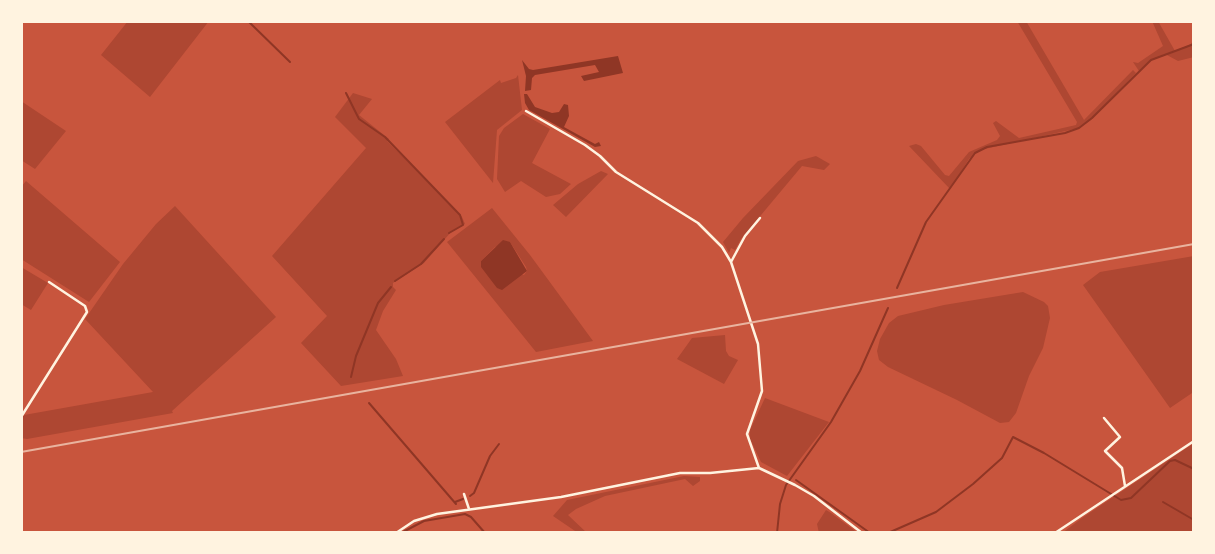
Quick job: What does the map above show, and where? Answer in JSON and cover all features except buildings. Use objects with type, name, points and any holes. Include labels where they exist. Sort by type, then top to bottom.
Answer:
[{"type":"street","points":[[526,111],[586,145],[616,172],[698,223],[718,241],[732,262],[754,331],[763,383],[761,398],[747,434],[759,468]]},
{"type":"street","points":[[732,262],[746,236],[760,218]]},
{"type":"street","points":[[21,417],[87,312],[85,306],[49,282]]},
{"type":"street","points":[[1104,418],[1120,437],[1105,451],[1122,468],[1125,486]]},
{"type":"street","points":[[1055,533],[1194,441]]},
{"type":"street","points":[[396,533],[419,519],[469,509],[561,497],[680,473],[759,468],[792,483],[841,515],[862,533]]},
{"type":"street","points":[[464,494],[469,509]]},
{"type":"shaded area","points":[[128,21],[209,21],[150,97],[101,55]]},
{"type":"shaded area","points":[[1017,21],[1026,21],[1084,120],[1133,70],[1136,73],[1091,120],[1079,128],[980,150],[969,159],[950,189],[909,146],[921,146],[945,175],[949,176],[969,152],[997,140],[1000,136],[993,123],[996,121],[1019,138],[1076,125],[1077,122]]},
{"type":"shaded area","points":[[1152,21],[1158,21],[1175,51],[1191,44],[1194,39],[1194,57],[1178,61],[1165,54],[1139,71],[1133,62],[1138,63],[1163,46]]},
{"type":"shaded area","points":[[618,56],[623,73],[584,81],[581,76],[599,72],[595,65],[535,75],[532,78],[531,90],[525,91],[526,76],[522,60],[533,70]]},
{"type":"shaded area","points":[[518,75],[522,110],[497,130],[493,183],[445,122],[500,80],[501,83]]},
{"type":"shaded area","points":[[353,93],[372,99],[359,115],[389,139],[387,141],[462,217],[465,224],[451,232],[424,263],[393,283],[396,290],[383,311],[376,330],[396,359],[403,376],[341,386],[301,343],[327,316],[272,256],[366,148],[335,117]]},
{"type":"shaded area","points":[[524,94],[527,94],[535,107],[552,113],[559,112],[564,104],[568,105],[569,116],[564,127],[595,144],[599,142],[601,146],[595,147],[529,110]]},
{"type":"shaded area","points":[[21,101],[66,131],[35,169],[21,160]]},
{"type":"shaded area","points":[[523,114],[550,129],[532,163],[571,184],[560,194],[546,197],[521,181],[505,192],[497,179],[499,136],[504,128]]},
{"type":"shaded area","points":[[816,156],[830,164],[824,170],[802,166],[741,239],[735,250],[731,248],[729,253],[723,242],[743,218],[798,161]]},
{"type":"shaded area","points":[[601,171],[608,174],[566,217],[553,205],[578,184]]},
{"type":"shaded area","points":[[26,181],[120,262],[89,302],[21,259],[21,187]]},
{"type":"shaded area","points":[[175,206],[276,317],[172,411],[173,413],[21,438],[21,420],[24,415],[153,392],[85,319],[123,264],[156,224]]},
{"type":"shaded area","points":[[492,208],[593,341],[536,352],[447,242]],"holes":[[[510,242],[526,267],[524,275],[481,261],[495,247]]]},
{"type":"shaded area","points":[[503,240],[510,242],[527,271],[502,290],[497,288],[481,267],[481,261]]},
{"type":"shaded area","points":[[1194,256],[1194,394],[1170,408],[1083,285],[1100,272]]},
{"type":"shaded area","points":[[21,267],[48,283],[31,310],[21,304]]},
{"type":"shaded area","points":[[1023,292],[1044,302],[1048,306],[1050,318],[1043,348],[1029,376],[1016,413],[1009,422],[1000,423],[879,360],[877,351],[880,339],[889,323],[898,316],[944,305]]},
{"type":"shaded area","points":[[725,335],[726,351],[729,356],[738,360],[724,384],[677,359],[692,338]]},
{"type":"shaded area","points":[[765,398],[829,422],[787,476],[761,462],[750,439],[750,430]]},
{"type":"shaded area","points":[[1194,443],[1194,533],[1062,533],[1082,518]]},
{"type":"shaded area","points":[[684,476],[700,477],[700,481],[693,486],[685,479],[605,496],[576,509],[568,515],[587,533],[578,533],[553,516],[567,500]]},
{"type":"shaded area","points":[[826,510],[858,533],[819,533],[817,524]]},
{"type":"waterway","points":[[248,21],[290,62]]},
{"type":"waterway","points":[[897,288],[926,222],[975,153],[987,147],[1079,128],[1151,60],[1194,44]]},
{"type":"waterway","points":[[346,93],[359,119],[385,137],[460,215],[463,225],[449,233]]},
{"type":"waterway","points":[[395,281],[421,264],[444,239]]},
{"type":"waterway","points":[[351,377],[356,356],[378,303],[391,287]]},
{"type":"waterway","points":[[777,533],[780,504],[786,485],[831,422],[860,371],[888,308]]},
{"type":"waterway","points":[[369,403],[456,504]]},
{"type":"waterway","points":[[888,533],[936,512],[973,484],[1002,458],[1013,437],[1121,500],[1131,498],[1170,461],[1175,460],[1194,469]]},
{"type":"waterway","points":[[470,496],[499,444]]},
{"type":"waterway","points":[[796,480],[870,533]]},
{"type":"waterway","points":[[455,502],[463,499]]},
{"type":"waterway","points":[[1163,502],[1194,520]]},
{"type":"waterway","points":[[401,533],[424,521],[465,514],[485,533]]},
{"type":"railway","points":[[21,452],[1194,244]]}]
